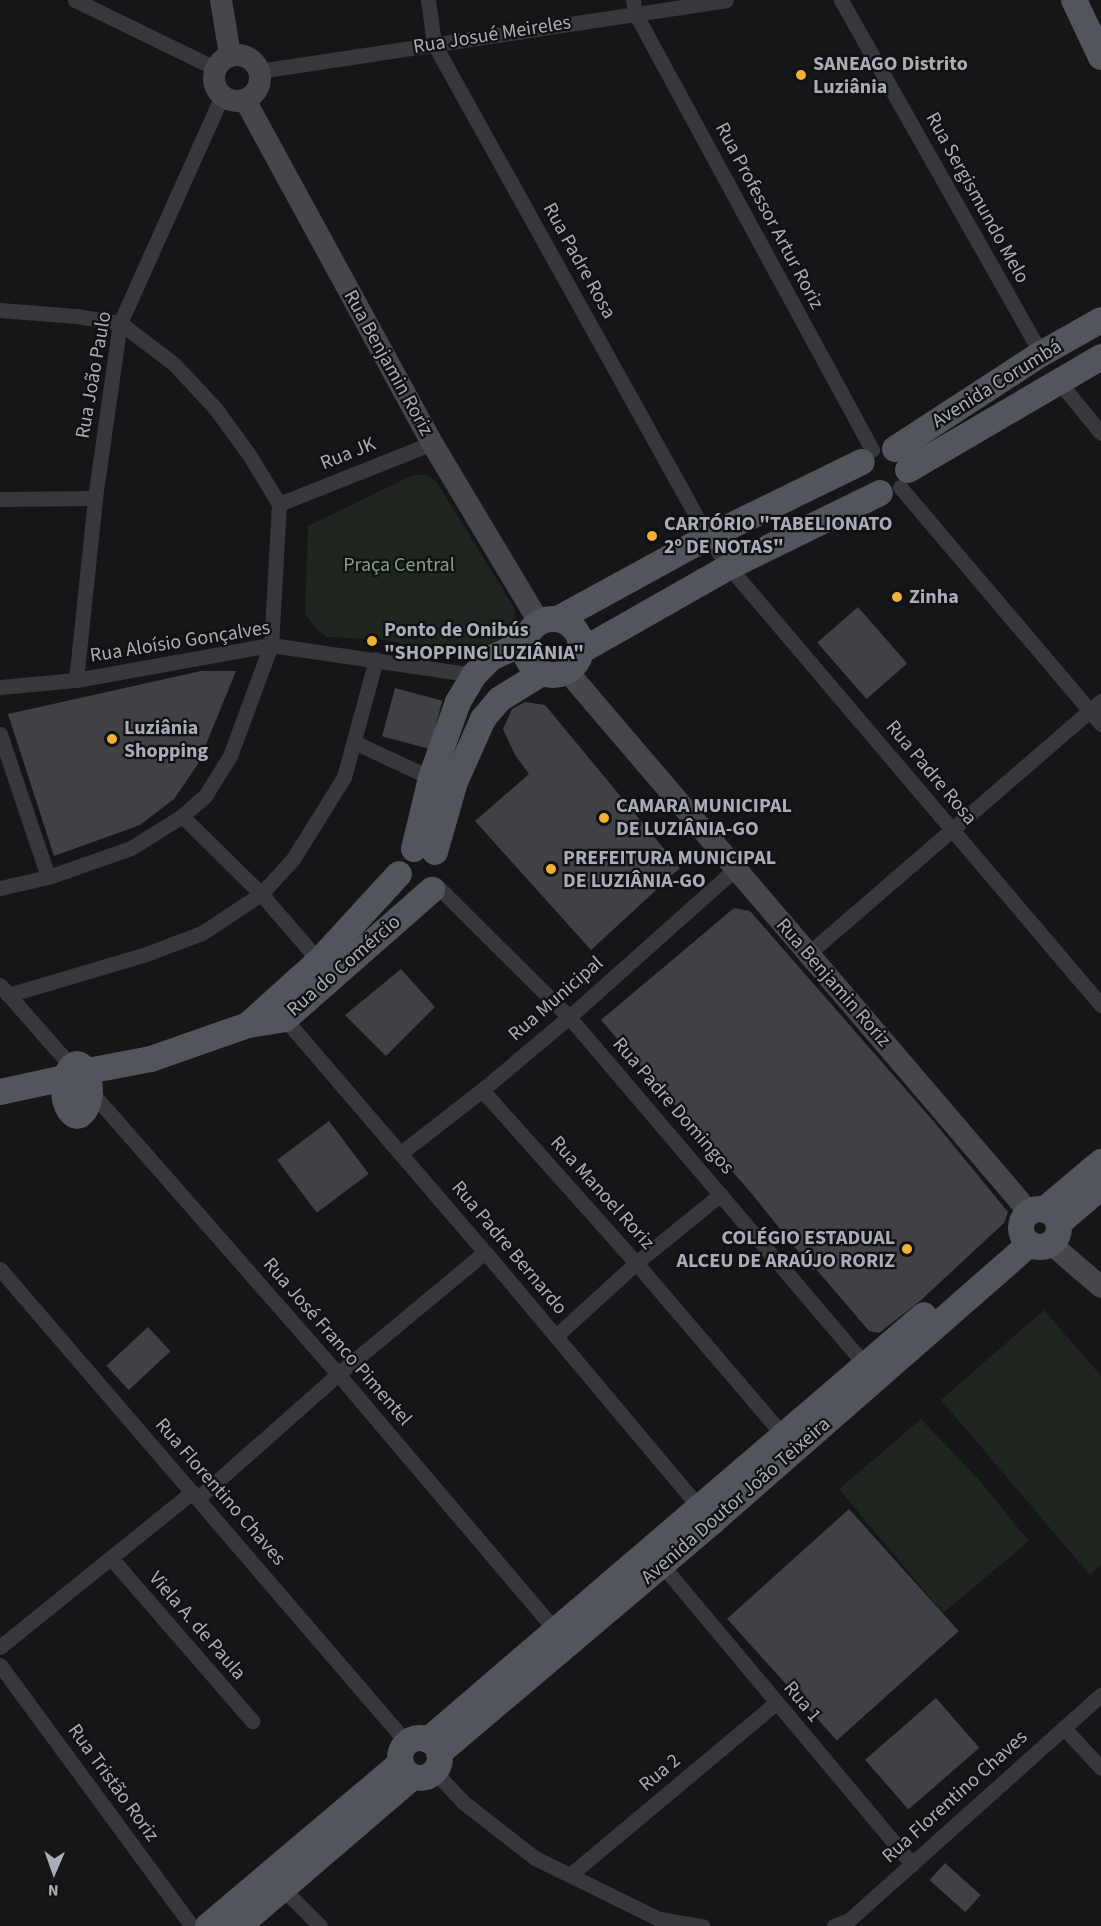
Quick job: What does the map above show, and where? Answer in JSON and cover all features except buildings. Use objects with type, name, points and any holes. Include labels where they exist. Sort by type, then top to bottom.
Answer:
[{"type":"main road","points":[[1086,12],[1101,57]]},
{"type":"main road","name":"Avenida Corumbá","points":[[424,850],[483,719],[500,699],[563,665],[729,567],[886,469],[1041,354],[1101,320]]},
{"type":"main road","name":"Avenida Corumbá","points":[[424,850],[431,778],[458,702],[474,675],[491,658],[541,628],[708,537],[886,469],[1059,382],[1101,357]]},
{"type":"main road","points":[[541,628],[574,628],[580,639],[563,665],[531,666],[525,655],[541,628]]},
{"type":"main road","points":[[424,850],[441,858],[444,873],[434,888],[411,890],[401,881],[399,874],[404,856],[424,850]]},
{"type":"main road","name":"Rua do Comércio","points":[[248,1025],[319,961],[399,874]]},
{"type":"main road","name":"Rua do Comércio","points":[[0,1092],[151,1059],[248,1025],[285,1019],[434,888]]},
{"type":"main road","name":"Avenida Doutor João Teixeira","points":[[239,1926],[283,1889],[555,1630],[705,1514],[1039,1228],[1101,1162]]},
{"type":"main road","name":"Avenida Doutor João Teixeira","points":[[1039,1228],[1101,1187]]},
{"type":"main road","name":"Avenida Doutor João Teixeira","points":[[208,1926],[662,1565],[705,1514],[783,1435],[871,1372]]},
{"type":"street","points":[[75,0],[223,62],[247,57],[259,71],[260,82],[257,90],[245,100],[229,100],[222,96],[214,79],[223,62],[221,0]]},
{"type":"street","name":"Rua Padre Rosa","points":[[428,0],[434,44],[708,537],[729,567],[1101,1005]]},
{"type":"street","name":"Rua Josué Meireles","points":[[259,71],[434,44],[634,7],[726,0]]},
{"type":"street","name":"Rua Sergismundo Melo","points":[[841,0],[1041,354]]},
{"type":"street","name":"Rua Professor Artur Roriz","points":[[634,7],[886,469],[1095,706],[1101,724]]},
{"type":"street","name":"Rua João Paulo","points":[[76,680],[95,498],[120,322],[222,96]]},
{"type":"street","name":"Rua Benjamin Roriz","points":[[245,100],[432,443],[541,628]]},
{"type":"street","points":[[0,310],[120,322],[174,364],[215,408],[250,456],[279,504],[272,645],[230,756],[205,796],[182,816],[131,848],[48,877],[0,888]]},
{"type":"street","points":[[1059,382],[1101,433]]},
{"type":"street","name":"Rua JK","points":[[279,504],[432,443]]},
{"type":"street","points":[[0,499],[95,498]]},
{"type":"street","name":"Rua Aloísio Gonçalves","points":[[0,687],[76,680],[272,645],[474,675]]},
{"type":"street","points":[[4,990],[146,954],[202,933],[261,894],[293,859],[344,777],[376,659]]},
{"type":"street","name":"Rua Benjamin Roriz","points":[[563,665],[734,870],[809,953],[1039,1228],[1101,1287]]},
{"type":"street","points":[[809,953],[1095,706]]},
{"type":"street","points":[[0,734],[48,877]]},
{"type":"street","points":[[354,742],[431,778]]},
{"type":"street","points":[[182,816],[261,894],[319,961]]},
{"type":"street","name":"Rua Municipal","points":[[401,1153],[482,1090],[569,1017],[734,870]]},
{"type":"street","name":"Rua Padre Domingos","points":[[434,888],[569,1017],[871,1372]]},
{"type":"street","name":"Rua José Franco Pimentel","points":[[4,990],[338,1374],[555,1630]]},
{"type":"street","name":"Rua Padre Bernardo","points":[[285,1019],[705,1514]]},
{"type":"street","name":"Rua Manoel Roriz","points":[[482,1090],[636,1263],[783,1435]]},
{"type":"street","points":[[556,1336],[636,1263],[721,1194]]},
{"type":"street","points":[[0,1647],[111,1558],[195,1495],[485,1252]]},
{"type":"street","name":"Rua Florentino Chaves","points":[[0,1269],[420,1758],[463,1802],[535,1858],[658,1923],[702,1926]]},
{"type":"street","name":"Viela A. de Paula","points":[[111,1558],[252,1721]]},
{"type":"street","name":"Rua 1","points":[[662,1565],[912,1864]]},
{"type":"street","name":"Rua Tristão Roriz","points":[[0,1665],[192,1926]]},
{"type":"street","name":"Rua Florentino Chaves","points":[[845,1924],[1101,1695]]},
{"type":"street","name":"Rua 2","points":[[570,1875],[776,1703]]},
{"type":"street","points":[[1064,1728],[1101,1768]]},
{"type":"street","points":[[283,1889],[320,1926]]},
{"type":"green space","name":"Praça Central","points":[[413,475],[425,475],[436,481],[515,609],[512,632],[471,654],[456,657],[387,640],[327,637],[316,629],[305,614],[308,526]]},
{"type":"green space","points":[[1044,1310],[1101,1376],[1101,1565],[1090,1575],[941,1400]]},
{"type":"green space","points":[[921,1419],[978,1479],[1029,1541],[943,1613],[839,1489]]},
{"type":"place","name":"SANEAGO Distrito Luziânia","points":[[801,75]]},
{"type":"place","name":"CARTÓRIO \"TABELIONATO 2º DE NOTAS\"","points":[[652,536]]},
{"type":"place","name":"Zinha","points":[[897,597]]},
{"type":"place","name":"Ponto de Onibús \"SHOPPING LUZIÂNIA\"","points":[[372,641]]},
{"type":"place","name":"Luziânia Shopping","points":[[112,739]]},
{"type":"place","name":"CAMARA MUNICIPAL DE LUZIÂNIA-GO","points":[[604,818]]},
{"type":"place","name":"PREFEITURA MUNICIPAL DE LUZIÂNIA-GO","points":[[551,869]]},
{"type":"place","name":"COLÉGIO ESTADUAL ALCEU DE ARAÚJO RORIZ","points":[[907,1249]]}]
